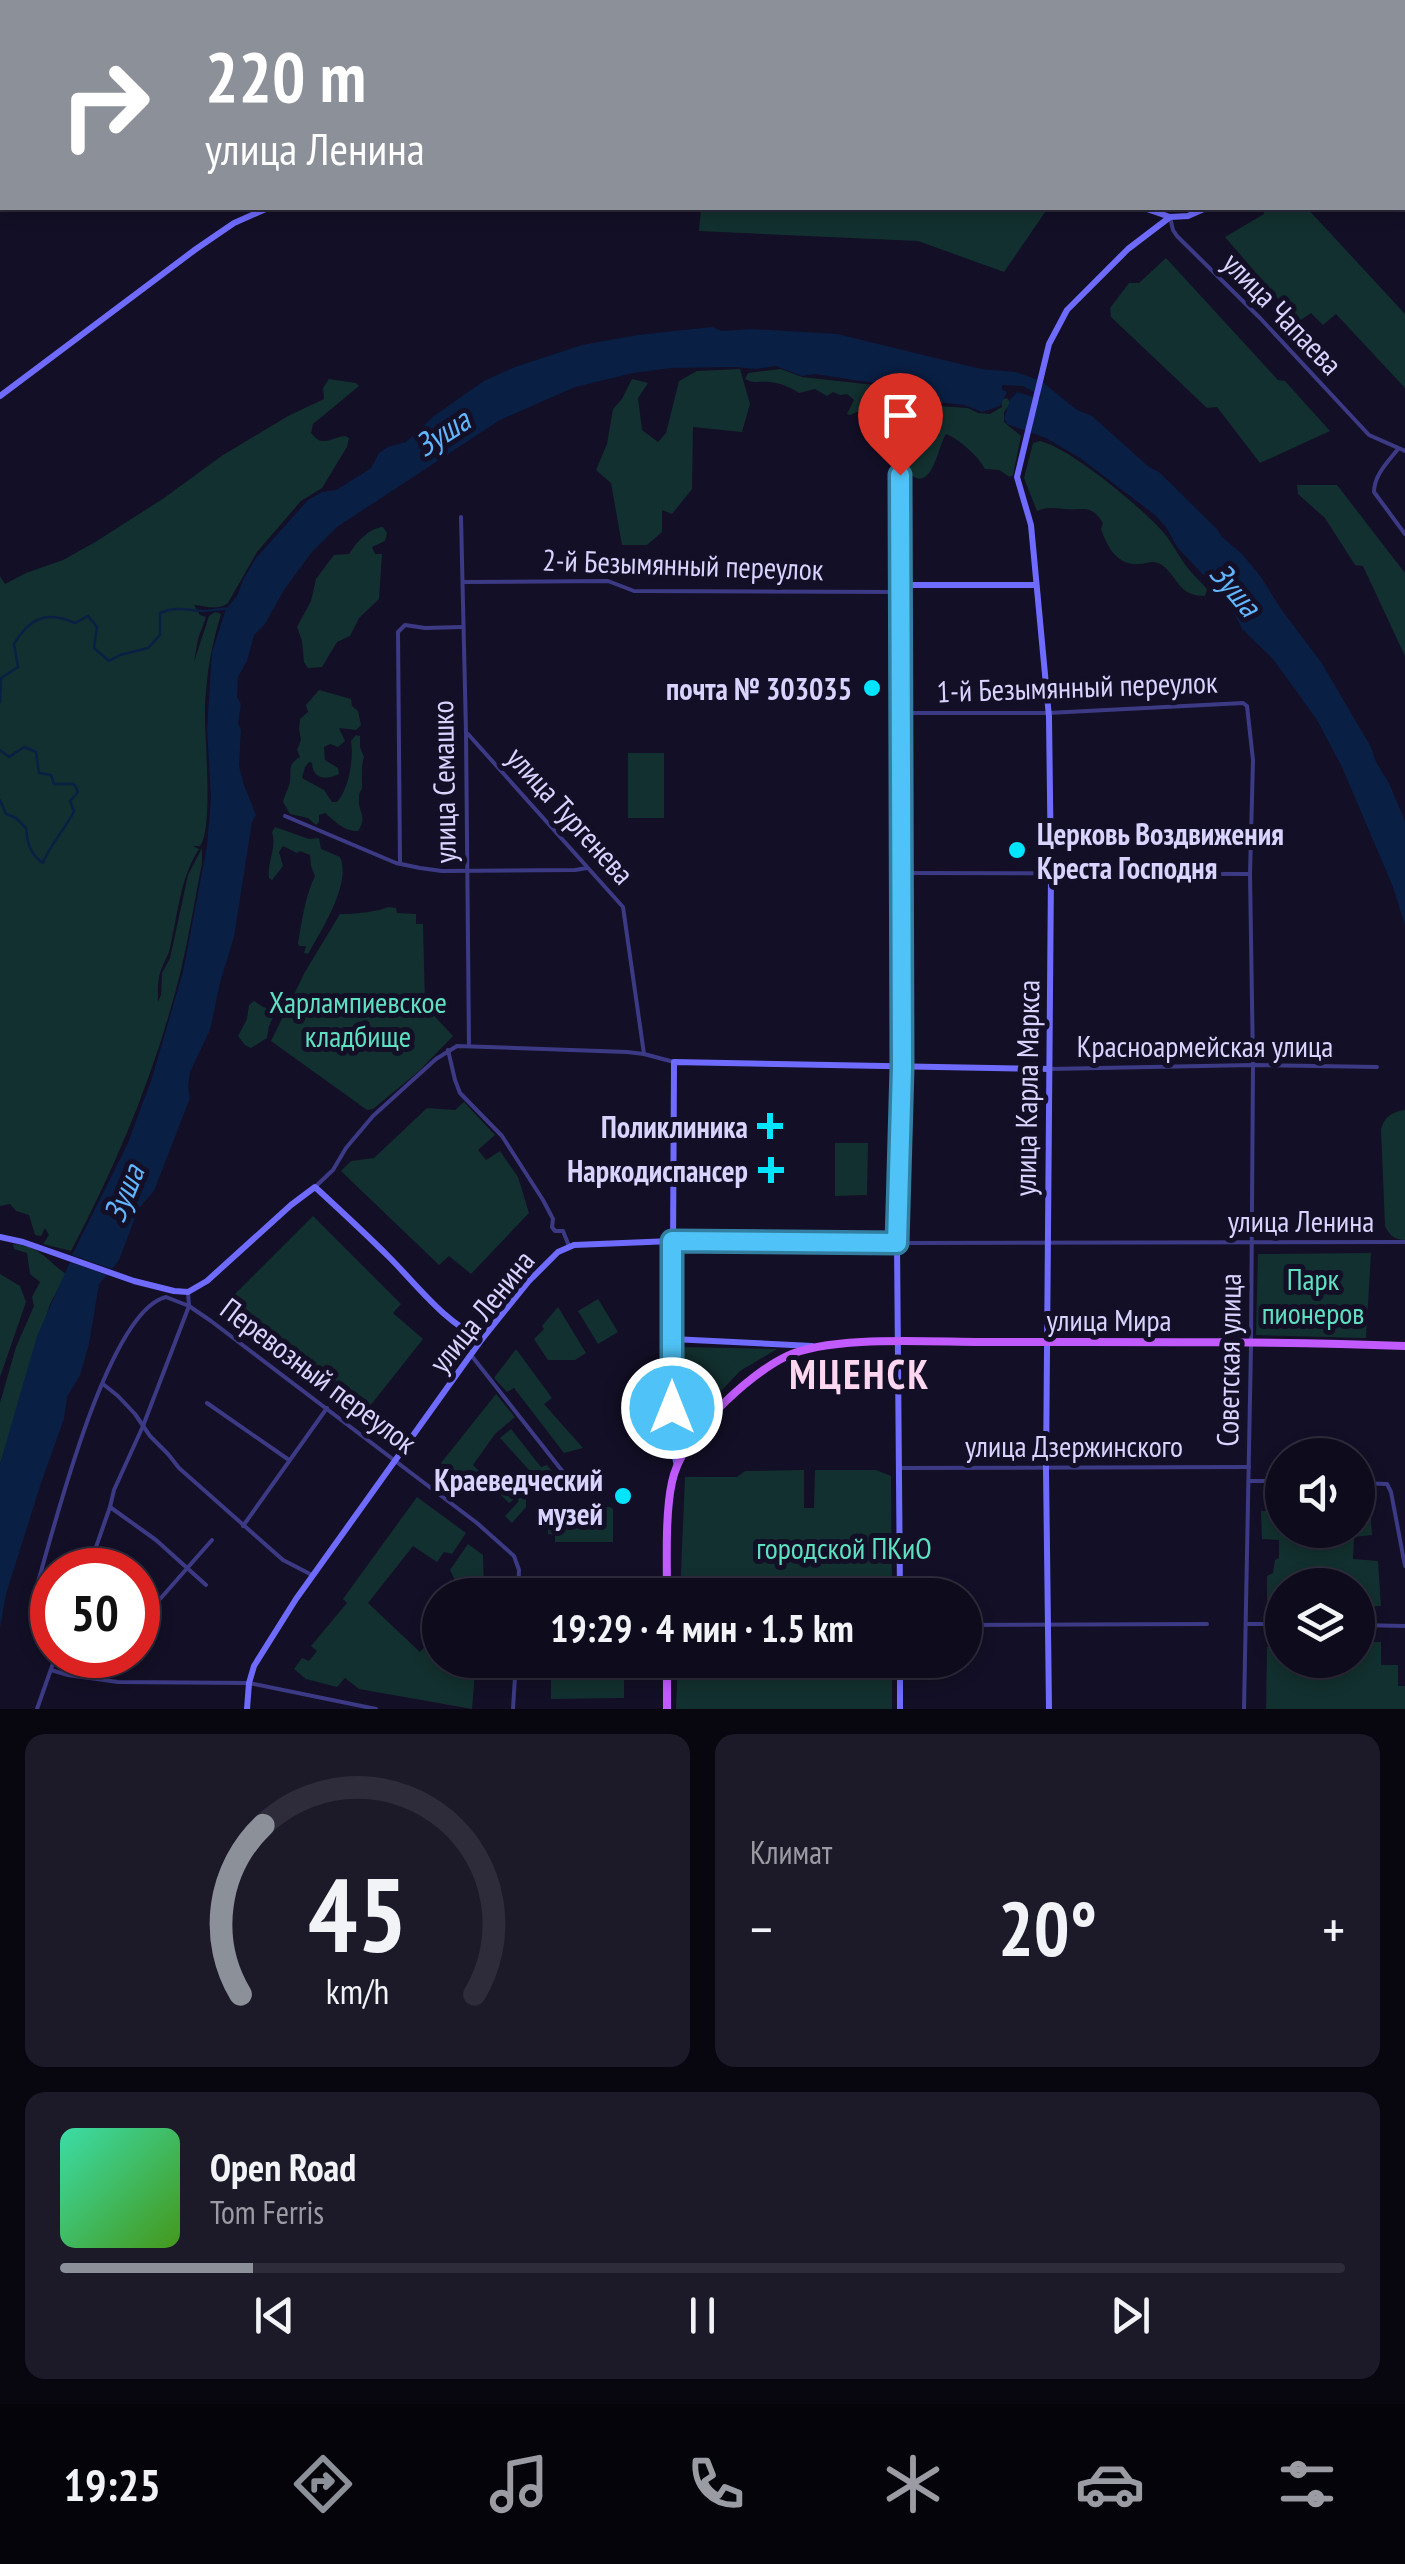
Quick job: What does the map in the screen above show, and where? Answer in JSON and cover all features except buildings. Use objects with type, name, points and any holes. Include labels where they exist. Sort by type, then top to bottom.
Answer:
[{"type":"main road","points":[[0,396],[196,248],[234,223],[263,210]]},
{"type":"main road","points":[[1150,210],[1170,216],[1188,216],[1202,210]]},
{"type":"main road","name":"улица Карла Маркса","points":[[1049,1709],[1048,713],[1031,525],[1018,484],[1018,470],[1049,344],[1067,310],[1128,249],[1170,216]]},
{"type":"main road","name":"2-й Безымянный переулок","points":[[902,588],[1036,584]]},
{"type":"main road","points":[[900,1578],[897,1243],[902,1068],[902,588]]},
{"type":"main road","points":[[668,1578],[670,1496],[677,1467],[672,1444],[674,1062]]},
{"type":"main road","name":"Красноармейская улица","points":[[674,1062],[1048,1068]]},
{"type":"main road","points":[[0,1237],[134,1280],[188,1292],[207,1281],[315,1187],[465,1332],[482,1340]]},
{"type":"main road","name":"улица Ленина","points":[[248,1709],[249,1684],[262,1652],[312,1575],[482,1340],[544,1265],[570,1246],[591,1242],[672,1241]]},
{"type":"main road","name":"улица Мира","points":[[672,1340],[813,1346],[898,1342],[1251,1341],[1405,1346]]},
{"type":"main road","name":"улица Мира","points":[[677,1467],[707,1423],[736,1391],[779,1360],[813,1346]]},
{"type":"main road","points":[[667,1678],[667,1709]]},
{"type":"main road","points":[[900,1678],[900,1709]]},
{"type":"street","name":"улица Чапаева","points":[[1170,216],[1177,236],[1260,318],[1348,416],[1369,435],[1405,451]]},
{"type":"street","points":[[1397,448],[1373,488],[1405,534]]},
{"type":"street","points":[[896,468],[902,488],[902,588]]},
{"type":"street","name":"улица Семашко","points":[[461,517],[469,1046]]},
{"type":"street","name":"2-й Безымянный переулок","points":[[462,582],[608,581],[634,591],[902,588]]},
{"type":"street","points":[[400,864],[398,632],[405,625],[464,627]]},
{"type":"street","name":"1-й Безымянный переулок","points":[[902,714],[1048,713],[1243,702],[1248,712]]},
{"type":"street","name":"Советская улица","points":[[1244,1709],[1253,1065],[1250,874],[1254,779],[1248,712]]},
{"type":"street","name":"улица Тургенева","points":[[466,733],[623,907],[644,1054]]},
{"type":"street","points":[[285,816],[400,864],[442,871],[588,868]]},
{"type":"street","points":[[902,873],[1250,874]]},
{"type":"street","points":[[315,1187],[374,1116],[457,1046],[644,1054],[674,1062]]},
{"type":"street","points":[[448,1050],[460,1093],[502,1136],[553,1218],[552,1227],[563,1231],[570,1246]]},
{"type":"street","name":"Красноармейская улица","points":[[1048,1068],[1377,1067]]},
{"type":"street","name":"улица Ленина","points":[[672,1241],[1405,1242]]},
{"type":"street","points":[[96,1548],[114,1490],[144,1426],[189,1306],[188,1292]]},
{"type":"street","points":[[49,1548],[91,1410],[122,1340],[150,1304],[166,1297],[189,1306]]},
{"type":"street","name":"Перевозный переулок","points":[[189,1306],[477,1523],[514,1556],[519,1578]]},
{"type":"street","points":[[471,1355],[567,1477],[596,1478]]},
{"type":"street","points":[[102,1384],[118,1396],[179,1468],[283,1560],[312,1575]]},
{"type":"street","points":[[207,1403],[289,1460]]},
{"type":"street","points":[[244,1526],[327,1408]]},
{"type":"street","name":"улица Дзержинского","points":[[899,1468],[1250,1467]]},
{"type":"street","points":[[1249,1481],[1265,1481]]},
{"type":"street","points":[[1375,1484],[1387,1484],[1391,1492],[1405,1566]]},
{"type":"street","points":[[110,1507],[156,1540],[206,1585]]},
{"type":"street","points":[[160,1600],[212,1540]]},
{"type":"street","points":[[982,1625],[1207,1624]]},
{"type":"street","points":[[1246,1624],[1265,1624]]},
{"type":"street","points":[[1375,1625],[1405,1626]]},
{"type":"street","points":[[37,1709],[48,1678]]},
{"type":"street","points":[[92,1678],[118,1682],[249,1684],[376,1709]]},
{"type":"street","points":[[513,1709],[515,1678]]},
{"type":"green space","points":[[701,210],[1047,210],[1004,272],[918,241],[699,231]]},
{"type":"green space","points":[[1264,210],[1309,210],[1405,314],[1405,388],[1336,314],[1323,325],[1311,313],[1298,322],[1225,237],[1264,214]]},
{"type":"green space","points":[[1166,258],[1330,431],[1260,463],[1217,407],[1207,408],[1111,317],[1110,308],[1129,283],[1139,283]]},
{"type":"green space","points":[[740,369],[750,404],[742,432],[693,427],[692,489],[672,514],[662,510],[662,532],[647,545],[622,545],[611,483],[596,470],[607,444],[613,409],[632,379],[648,383],[638,398],[642,430],[658,442],[666,433],[679,381],[697,371]]},
{"type":"green space","points":[[781,369],[802,377],[883,386],[939,406],[968,408],[978,413],[990,414],[1002,407],[1001,400],[1007,398],[1011,403],[1004,412],[1004,422],[1021,436],[1013,475],[985,469],[968,448],[946,434],[928,474],[916,478],[906,470],[897,450],[881,447],[880,422],[887,420],[901,431],[914,421],[940,421],[942,415],[914,415],[887,402],[886,409],[870,415],[850,415],[847,414],[854,400],[847,394],[833,392],[827,396],[815,389],[799,393],[777,383],[745,379],[748,373]]},
{"type":"green space","points":[[329,379],[359,386],[313,424],[311,433],[323,441],[345,436],[349,438],[347,447],[322,488],[301,501],[257,552],[228,603],[216,607],[194,605],[206,617],[194,662],[209,616],[221,614],[206,694],[207,820],[200,846],[193,846],[199,849],[184,884],[159,978],[158,1002],[188,875],[202,848],[181,970],[148,1079],[120,1149],[71,1251],[43,1244],[49,1235],[45,1228],[41,1236],[35,1235],[29,1215],[16,1211],[10,1204],[0,1206],[0,576],[5,584],[97,541],[223,455],[324,399],[323,388]]},
{"type":"green space","points":[[1040,441],[1070,455],[1140,509],[1207,589],[1205,596],[1184,590],[1159,563],[1131,564],[1119,558],[1103,535],[1103,523],[1090,510],[1037,511],[1024,478],[1033,443]]},
{"type":"green space","points":[[1297,485],[1337,485],[1405,573],[1405,656],[1363,566],[1355,565],[1325,518],[1298,494]]},
{"type":"green space","points":[[383,527],[387,533],[385,541],[372,547],[375,554],[382,554],[379,599],[359,618],[350,636],[337,642],[322,667],[308,668],[297,627],[311,601],[316,579],[334,555],[349,554],[368,533]]},
{"type":"green space","points":[[319,690],[351,699],[361,725],[356,730],[339,728],[345,741],[338,747],[324,747],[325,760],[338,768],[339,774],[321,777],[309,762],[302,778],[337,802],[350,773],[351,741],[360,736],[364,757],[359,799],[362,822],[358,831],[344,828],[325,813],[319,815],[316,825],[308,818],[290,814],[283,802],[292,765],[300,757],[300,719]]},
{"type":"green space","points":[[628,753],[664,753],[664,818],[628,818]]},
{"type":"green space","points":[[275,827],[309,839],[319,838],[321,849],[340,857],[343,868],[339,893],[308,954],[304,953],[306,946],[298,943],[315,876],[310,855],[283,846],[279,852],[283,866],[272,880],[269,878]]},
{"type":"green space","name":"Харлампиевское кладбище","points":[[396,908],[397,913],[416,914],[416,924],[423,924],[425,1006],[453,1036],[419,1071],[367,1110],[271,1041],[305,972],[340,914]]},
{"type":"green space","points":[[254,1001],[275,1013],[267,1038],[251,1048],[238,1036]]},
{"type":"green space","points":[[464,1102],[495,1135],[478,1150],[486,1160],[500,1151],[518,1177],[529,1213],[471,1274],[449,1256],[439,1265],[341,1171],[351,1161],[374,1158],[427,1108],[455,1110]]},
{"type":"green space","points":[[1405,1110],[1405,1240],[1393,1236],[1385,1226],[1381,1129],[1390,1115]]},
{"type":"green space","points":[[835,1143],[868,1143],[867,1195],[835,1196]]},
{"type":"green space","points":[[313,1216],[401,1304],[393,1313],[423,1339],[366,1411],[227,1302]]},
{"type":"green space","points":[[13,1244],[37,1251],[66,1274],[50,1304],[0,1464],[0,1403],[40,1282],[30,1274],[27,1253],[14,1249]]},
{"type":"green space","name":"Парк пионеров","points":[[1371,1253],[1366,1338],[1256,1335],[1258,1254]]},
{"type":"green space","points":[[0,1274],[20,1286],[26,1302],[0,1377]]},
{"type":"green space","points":[[598,1299],[618,1332],[598,1344],[578,1311]]},
{"type":"green space","points":[[558,1307],[586,1353],[575,1360],[548,1360],[534,1339]]},
{"type":"green space","points":[[681,1347],[777,1349],[740,1371],[677,1445]]},
{"type":"green space","points":[[516,1349],[552,1398],[544,1404],[583,1448],[564,1453],[514,1388],[507,1392],[494,1378]]},
{"type":"green space","points":[[496,1394],[515,1417],[495,1434],[473,1465],[483,1475],[469,1490],[441,1463]]},
{"type":"green space","points":[[511,1429],[541,1467],[547,1465],[558,1478],[553,1481],[548,1475],[538,1480],[500,1438]]},
{"type":"green space","name":"городской ПКиО","points":[[804,1470],[804,1508],[814,1508],[815,1470],[876,1470],[891,1476],[892,1578],[681,1578],[685,1477],[737,1477],[745,1471]]},
{"type":"green space","points":[[524,1479],[539,1488],[526,1498],[526,1507],[512,1523],[505,1516],[519,1501],[516,1498],[509,1503],[500,1494]]},
{"type":"green space","points":[[417,1497],[466,1533],[452,1554],[444,1552],[437,1562],[413,1546],[368,1603],[420,1652],[422,1650],[422,1678],[475,1678],[472,1709],[359,1689],[345,1678],[337,1687],[306,1679],[294,1669],[302,1658],[309,1661],[317,1651],[311,1646],[347,1603],[343,1599]]},
{"type":"green space","points":[[550,1507],[610,1507],[613,1542],[555,1542],[555,1535],[548,1534]]},
{"type":"green space","points":[[1261,1511],[1265,1511],[1265,1539],[1262,1539]]},
{"type":"green space","points":[[468,1544],[483,1555],[484,1578],[454,1578],[450,1570]]},
{"type":"green space","points":[[1279,1548],[1354,1548],[1353,1559],[1378,1561],[1381,1606],[1375,1606],[1375,1568],[1274,1568]]},
{"type":"green space","points":[[1375,1642],[1381,1642],[1381,1665],[1398,1665],[1398,1686],[1405,1686],[1405,1709],[1266,1709],[1266,1678],[1375,1678]]},
{"type":"green space","points":[[551,1678],[624,1680],[624,1698],[551,1699]]},
{"type":"green space","points":[[677,1678],[892,1678],[892,1709],[676,1709]]},
{"type":"water","name":"Зуша","points":[[712,327],[722,331],[837,334],[981,369],[1016,372],[1041,381],[1077,410],[1092,416],[1159,472],[1261,577],[1321,662],[1371,747],[1405,821],[1405,925],[1342,767],[1317,720],[1273,659],[1242,629],[1228,601],[1177,547],[1155,515],[1080,458],[1046,438],[1007,424],[1004,419],[1017,392],[1040,399],[1041,396],[1023,386],[1002,385],[1007,392],[1000,406],[982,412],[887,385],[815,374],[802,376],[776,366],[671,368],[575,387],[500,420],[337,527],[311,553],[254,635],[238,677],[237,697],[241,704],[239,766],[256,815],[234,937],[210,1030],[190,1072],[190,1098],[154,1191],[139,1208],[119,1260],[112,1269],[72,1255],[128,1143],[183,972],[207,846],[211,798],[207,729],[212,652],[226,609],[256,558],[308,500],[336,490],[371,468],[379,453],[406,442],[434,416],[484,381],[582,345]]},
{"type":"water","points":[[70,1262],[107,1275],[99,1284],[89,1344],[80,1375],[67,1397],[64,1419],[6,1594],[0,1628],[0,1464],[37,1336]]},
{"type":"waterway","points":[[0,702],[1,678],[18,667],[14,644],[26,628],[40,619],[55,617],[75,623],[88,616],[97,627],[94,648],[109,661],[148,648],[160,635],[160,613],[176,609],[229,609]]},
{"type":"waterway","points":[[0,750],[9,757],[24,747],[36,752],[39,773],[51,775],[54,784],[74,784],[78,792],[70,801],[74,811],[43,863],[30,848],[26,828],[6,814],[0,800]]},
{"type":"place","name":"почта № 303035","points":[[872,688]]},
{"type":"place","name":"Церковь Воздвижения Креста Господня","points":[[1017,850]]},
{"type":"place","name":"Поликлиника","points":[[770,1126]]},
{"type":"place","name":"Наркодиспансер","points":[[771,1170]]},
{"type":"place","name":"Краеведческий музей","points":[[623,1496]]},
{"type":"district","name":"МЦЕНСК","points":[[860,1374]]},
{"type":"route","points":[[672,1408],[672,1241],[897,1243],[902,1068],[900,475]]}]
